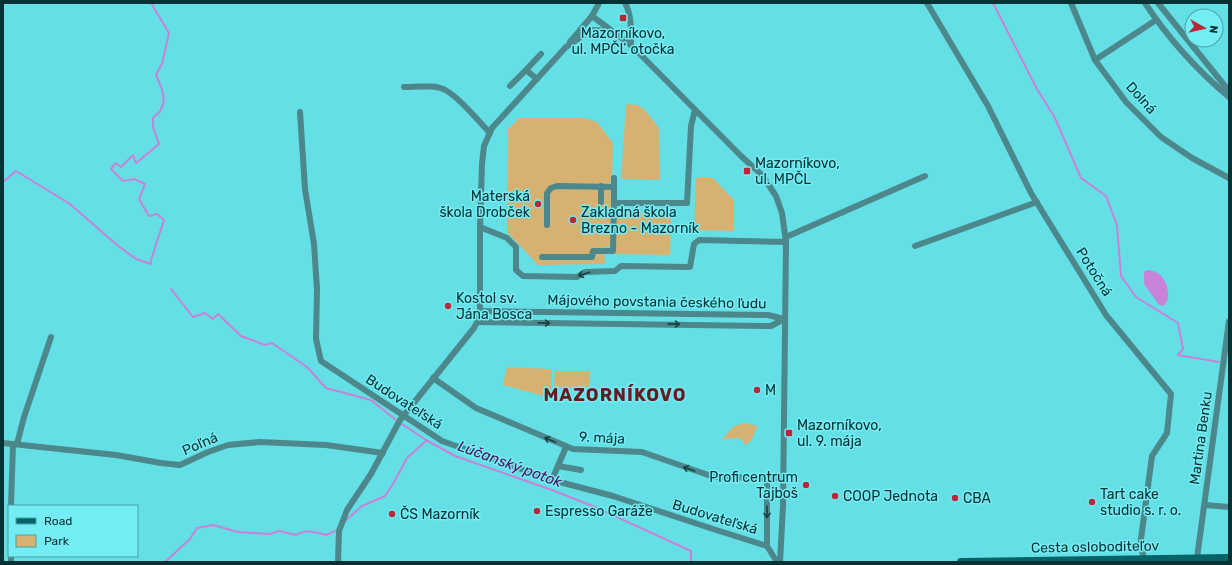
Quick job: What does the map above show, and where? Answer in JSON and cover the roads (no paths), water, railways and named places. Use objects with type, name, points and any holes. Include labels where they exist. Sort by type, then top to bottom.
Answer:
[{"type":"main road","name":"Cesta osloboditeľov","points":[[961,562],[1229,558]]},
{"type":"street","points":[[338,562],[339,531],[347,510],[371,474],[402,418],[474,328],[477,322],[480,312],[482,164],[484,146],[492,128],[566,47],[592,16],[599,3]]},
{"type":"street","points":[[625,3],[628,8],[631,45]]},
{"type":"street","name":"Potočná","points":[[927,3],[988,106],[1037,202],[1106,315],[1171,394],[1167,433],[1152,456],[1141,539],[1144,559]]},
{"type":"street","name":"Dolná","points":[[1071,3],[1095,60],[1126,102],[1161,137],[1192,158],[1229,178]]},
{"type":"street","points":[[1145,3],[1156,20],[1205,76],[1229,97]]},
{"type":"street","points":[[1158,3],[1229,91]]},
{"type":"street","name":"Májového povstania českého ľudu","points":[[592,16],[631,45],[740,156],[762,175],[776,196],[782,213],[786,239],[782,478],[783,506],[778,562]]},
{"type":"street","points":[[1095,60],[1156,20]]},
{"type":"street","points":[[566,47],[591,30],[611,31]]},
{"type":"street","points":[[510,86],[541,54]]},
{"type":"street","points":[[526,70],[537,79]]},
{"type":"street","points":[[404,87],[435,88],[447,91],[490,133]]},
{"type":"street","points":[[614,203],[687,203],[691,126],[695,110]]},
{"type":"street","name":"Budovateľská","points":[[300,112],[305,189],[314,244],[317,289],[316,339],[321,362],[402,418],[442,441],[552,480],[613,496],[767,546],[778,562]]},
{"type":"street","points":[[786,239],[925,176]]},
{"type":"street","points":[[542,256],[592,257],[593,250],[613,251],[614,178]]},
{"type":"street","points":[[547,225],[547,193],[552,188],[557,186],[614,187]]},
{"type":"street","points":[[601,186],[601,202]]},
{"type":"street","points":[[915,246],[1037,202]]},
{"type":"street","name":"Májového povstania českého ľudu","points":[[480,227],[507,238],[516,247],[516,270],[523,276],[577,277],[585,272],[615,272],[621,266],[690,266],[694,244],[699,240],[786,239]]},
{"type":"street","name":"Májového povstania českého ľudu","points":[[480,312],[768,315],[784,319]]},
{"type":"street","points":[[477,322],[771,326],[784,319]]},
{"type":"street","name":"Martina Benku","points":[[1197,558],[1229,321]]},
{"type":"street","points":[[11,505],[15,444],[51,337]]},
{"type":"street","name":"9. mája","points":[[433,378],[476,408],[566,447],[573,449],[642,452],[714,477],[767,479],[782,478]]},
{"type":"street","name":"Poľná","points":[[3,444],[116,455],[180,465],[208,452],[228,445],[260,442],[326,445],[383,453]]},
{"type":"street","points":[[552,480],[566,447]]},
{"type":"street","points":[[558,466],[580,470]]},
{"type":"street","points":[[767,479],[767,546]]},
{"type":"street","points":[[1205,505],[1229,507]]},
{"type":"waterway","name":"Lúčanský potok","points":[[3,182],[16,171],[70,204],[117,245],[136,259],[151,264],[164,220],[157,214],[149,216],[139,199],[145,184],[134,179],[123,181],[111,169],[116,163],[121,167],[133,155],[136,163],[159,144],[153,127],[153,118],[162,107],[164,98],[162,88],[156,75],[162,64],[169,33],[151,3]]},
{"type":"waterway","points":[[993,3],[1037,89],[1055,118],[1081,178],[1106,196],[1117,225],[1121,276],[1136,297],[1178,323],[1183,349],[1178,355],[1219,362]]},
{"type":"waterway","name":"Lúčanský potok","points":[[171,289],[193,317],[205,313],[213,319],[218,314],[241,336],[265,345],[272,343],[307,367],[326,388],[371,400],[396,420],[426,440],[455,456],[552,490],[595,507],[691,551],[691,562]]},
{"type":"waterway","points":[[345,521],[362,506],[385,496],[407,458],[426,441]]},
{"type":"waterway","points":[[165,562],[190,539],[197,528],[213,525],[238,532],[270,534],[279,531],[296,535],[303,532],[314,532],[326,535],[335,531]]},
{"type":"place","name":"Mazorníkovo, ul. MPČĽ otočka","points":[[623,18]]},
{"type":"place","name":"Mazorníkovo, ul. MPČL","points":[[747,171]]},
{"type":"place","name":"Materská škola Drobček","points":[[538,204]]},
{"type":"place","name":"Zakladná škola Brezno - Mazorník","points":[[573,220]]},
{"type":"place","name":"Kostol sv. Jána Bosca","points":[[448,306]]},
{"type":"place","name":"M","points":[[757,390]]},
{"type":"place","name":"Mazorníkovo, ul. 9. mája","points":[[789,433]]},
{"type":"place","name":"Profi centrum Tajboš","points":[[806,485]]},
{"type":"place","name":"COOP Jednota","points":[[835,496]]},
{"type":"place","name":"CBA","points":[[955,498]]},
{"type":"place","name":"Tart cake studio s. r. o.","points":[[1092,502]]},
{"type":"place","name":"Espresso Garáže","points":[[537,511]]},
{"type":"place","name":"ČS Mazorník","points":[[392,514]]},
{"type":"district","name":"MAZORNÍKOVO","points":[[615,395]]}]
